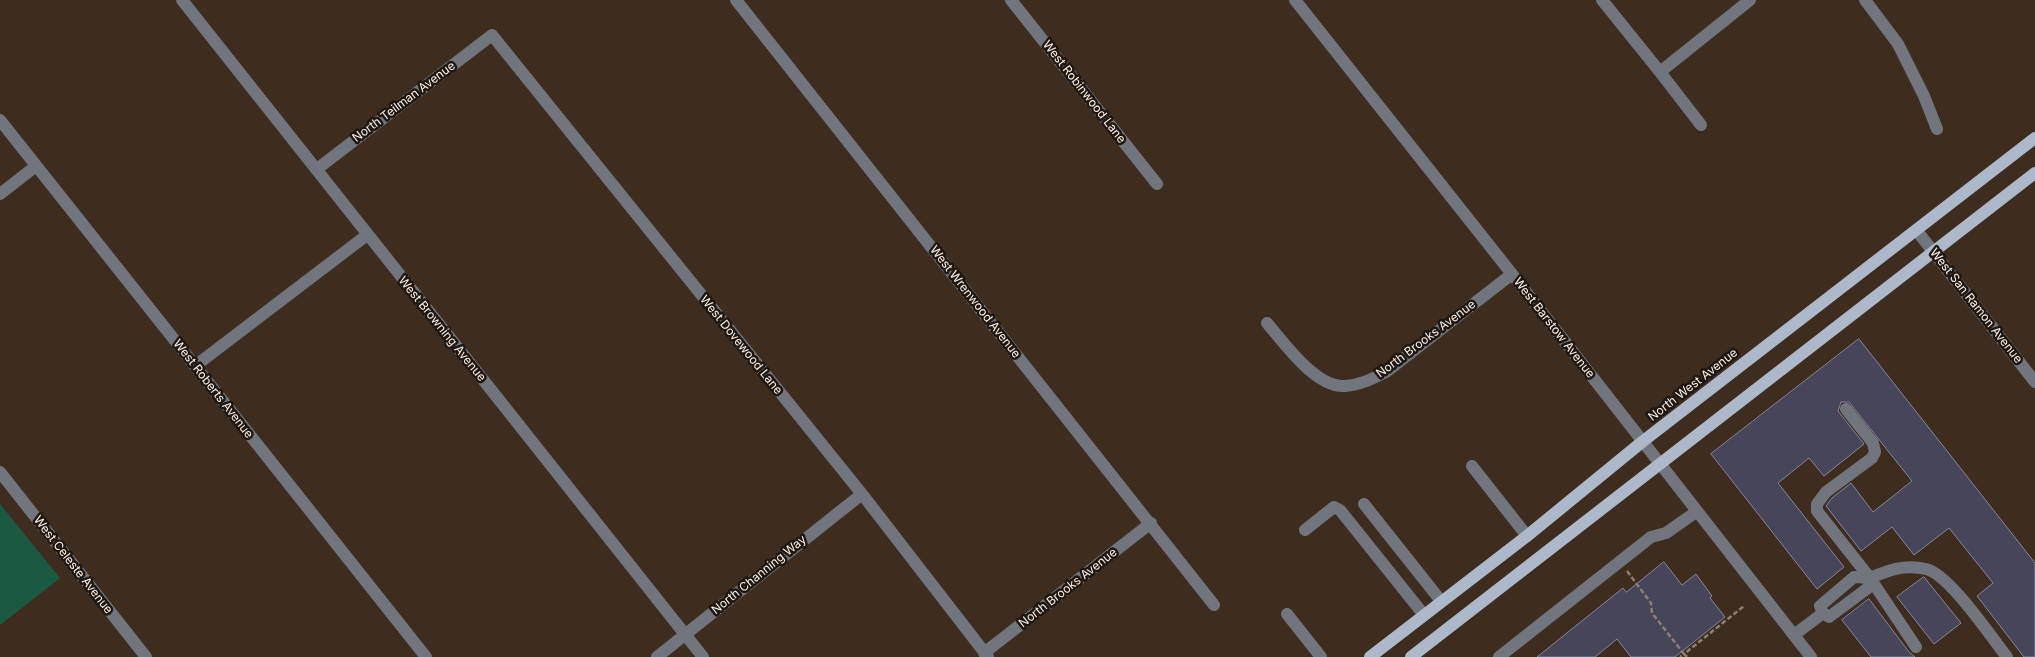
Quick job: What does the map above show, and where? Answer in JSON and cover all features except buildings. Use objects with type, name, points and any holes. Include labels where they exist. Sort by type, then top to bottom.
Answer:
[{"type":"main road","name":"North West Avenue","points":[[1370,657],[1527,536],[1642,442],[2035,138]]},
{"type":"main road","points":[[1416,655],[1658,463],[2035,173]]},
{"type":"street","name":"West Browning Avenue","points":[[182,0],[703,657]]},
{"type":"street","name":"West Wrenwood Avenue","points":[[736,0],[1214,605]]},
{"type":"street","name":"West Robinwood Lane","points":[[1011,0],[1157,184]]},
{"type":"street","name":"West Barstow Avenue","points":[[1295,0],[1811,657]]},
{"type":"street","points":[[1602,0],[1701,125]]},
{"type":"street","points":[[1660,72],[1750,0]]},
{"type":"street","points":[[1865,0],[1898,44],[1924,96],[1937,130]]},
{"type":"street","name":"North Teilman Avenue","points":[[316,169],[492,35]]},
{"type":"street","name":"West Dovewood Lane","points":[[492,35],[862,494],[986,655]]},
{"type":"street","name":"West Roberts Avenue","points":[[0,120],[426,657]]},
{"type":"street","points":[[0,194],[36,166]]},
{"type":"street","name":"West San Ramon Avenue","points":[[1917,231],[2035,382]]},
{"type":"street","points":[[195,366],[367,235]]},
{"type":"street","name":"North Brooks Avenue","points":[[1267,323],[1303,365],[1322,379],[1343,386],[1366,382],[1386,372],[1512,274]]},
{"type":"street","points":[[1846,409],[1873,443],[1875,452],[1872,458],[1826,492],[1816,508],[1870,578],[1916,647]]},
{"type":"street","points":[[1472,466],[1527,536]]},
{"type":"street","name":"West Celeste Avenue","points":[[0,472],[146,657]]},
{"type":"street","name":"North Channing Way","points":[[657,657],[862,494]]},
{"type":"street","points":[[1364,504],[1441,601]]},
{"type":"street","points":[[1304,530],[1334,507],[1340,510],[1424,615]]},
{"type":"street","points":[[1499,657],[1651,538],[1666,533],[1696,512]]},
{"type":"street","name":"North Brooks Avenue","points":[[986,655],[1151,523]]},
{"type":"street","points":[[1870,578],[1894,568],[1926,569],[1939,574],[2007,657]]},
{"type":"street","points":[[1794,636],[1823,613],[1829,617],[1868,588],[1870,578]]},
{"type":"street","points":[[1287,614],[1321,657]]},
{"type":"path","points":[[1620,562],[1651,603],[1652,613],[1687,657]]},
{"type":"path","points":[[1680,657],[1744,606]]},
{"type":"green space","points":[[0,504],[60,578],[0,625]]}]
